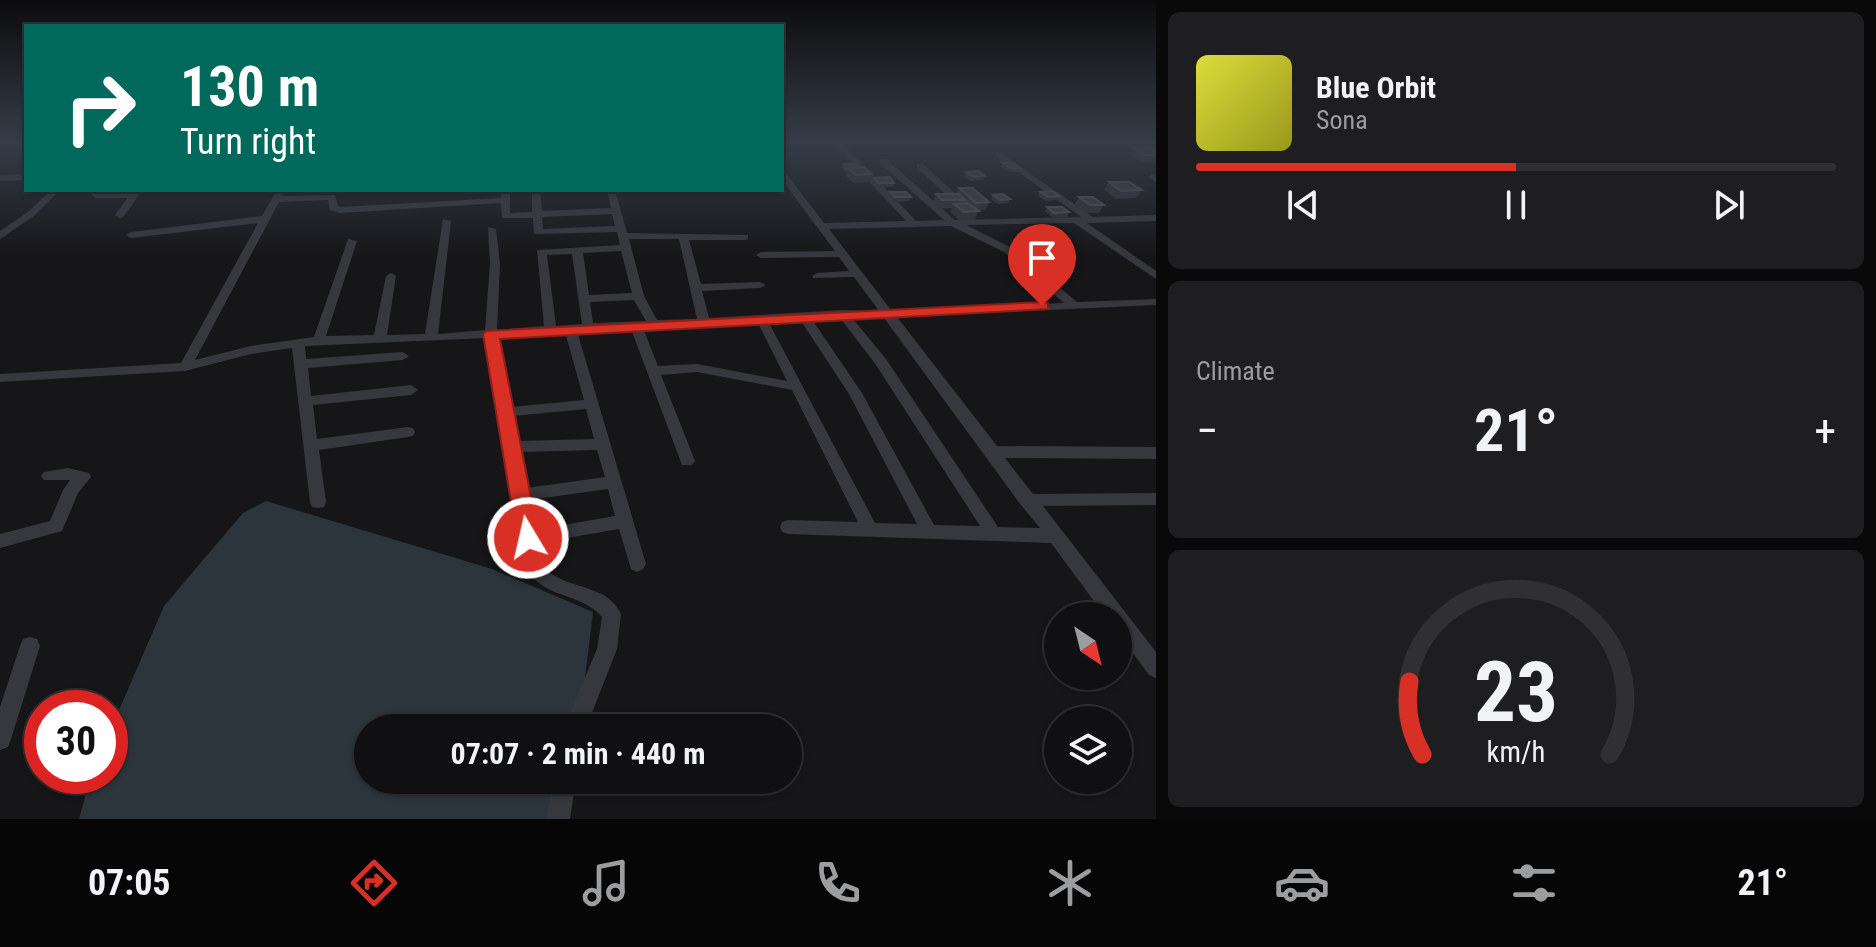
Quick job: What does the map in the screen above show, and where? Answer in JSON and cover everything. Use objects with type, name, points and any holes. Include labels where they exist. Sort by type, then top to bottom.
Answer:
[{"type":"street","points":[[787,181],[1105,602]]},
{"type":"street","points":[[873,181],[914,224]]},
{"type":"street","points":[[906,181],[953,223],[1008,250],[1074,305]]},
{"type":"street","points":[[937,181],[982,222]]},
{"type":"street","points":[[1037,181],[1093,221]]},
{"type":"street","points":[[0,236],[31,214],[54,192]]},
{"type":"street","points":[[98,192],[96,195],[134,195],[120,215]]},
{"type":"street","points":[[536,192],[538,232],[623,238],[744,237]]},
{"type":"street","points":[[611,192],[638,296],[654,325]]},
{"type":"street","points":[[185,367],[279,194],[332,197],[333,208],[340,210],[506,195],[505,216],[616,211]]},
{"type":"street","points":[[820,226],[1156,218]]},
{"type":"street","points":[[131,235],[265,219]]},
{"type":"street","points":[[431,338],[446,221]]},
{"type":"street","points":[[1077,221],[1156,276]]},
{"type":"street","points":[[491,229],[495,263],[491,334],[533,564],[545,581],[594,596],[612,614],[607,649],[581,714]]},
{"type":"street","points":[[550,330],[541,252],[577,251],[623,238]]},
{"type":"street","points":[[684,238],[704,321]]},
{"type":"street","points":[[319,340],[352,241]]},
{"type":"street","points":[[577,251],[588,327]]},
{"type":"street","points":[[761,255],[841,254]]},
{"type":"street","points":[[817,276],[856,274]]},
{"type":"street","points":[[380,337],[391,276]]},
{"type":"street","points":[[696,288],[760,285]]},
{"type":"street","points":[[586,299],[638,296]]},
{"type":"street","points":[[0,378],[185,367],[319,340],[431,338],[761,318],[1156,302]]},
{"type":"street","points":[[843,314],[881,362],[993,533]]},
{"type":"street","points":[[804,316],[855,393],[929,531]]},
{"type":"street","points":[[761,318],[870,529]]},
{"type":"street","points":[[636,325],[687,461]]},
{"type":"street","points":[[570,328],[637,564]]},
{"type":"street","points":[[298,343],[318,502]]},
{"type":"street","points":[[301,364],[403,356]]},
{"type":"street","points":[[652,371],[697,368],[797,387]]},
{"type":"street","points":[[307,401],[411,390]]},
{"type":"street","points":[[505,412],[591,404]]},
{"type":"street","points":[[312,445],[408,432]]},
{"type":"street","points":[[511,447],[603,444]]},
{"type":"street","points":[[991,452],[1156,453]]},
{"type":"street","points":[[0,541],[56,526],[71,490],[83,477],[68,474],[49,476]]},
{"type":"street","points":[[521,495],[615,482]]},
{"type":"street","points":[[1027,500],[1156,499]]},
{"type":"street","points":[[528,538],[625,521]]},
{"type":"street","points":[[788,527],[1054,536]]},
{"type":"street","points":[[1132,637],[1156,668]]},
{"type":"street","points":[[0,739],[30,646]]},
{"type":"street","points":[[558,819],[562,794]]},
{"type":"shaded area","points":[[266,501],[492,569],[593,612],[581,714],[354,714],[354,794],[570,794],[567,819],[79,819],[86,794],[128,794],[128,690],[164,606],[243,513]]},
{"type":"building","points":[[1109,182],[1129,182],[1142,190],[1121,191]]},
{"type":"building","points":[[959,188],[972,188],[989,202],[976,203]]},
{"type":"building","points":[[1052,191],[1060,196],[1048,197],[1040,192]]},
{"type":"building","points":[[890,192],[906,192],[911,197],[895,197]]},
{"type":"building","points":[[936,194],[959,194],[965,200],[942,200]]},
{"type":"building","points":[[1003,194],[1010,199],[1000,200],[993,195]]},
{"type":"building","points":[[1079,197],[1093,197],[1104,205],[1090,205]]},
{"type":"building","points":[[968,203],[979,211],[964,212],[954,204]]},
{"type":"building","points":[[1047,207],[1062,207],[1069,212],[1054,213]]},
{"type":"route","points":[[528,538],[491,334],[1042,306]]}]
